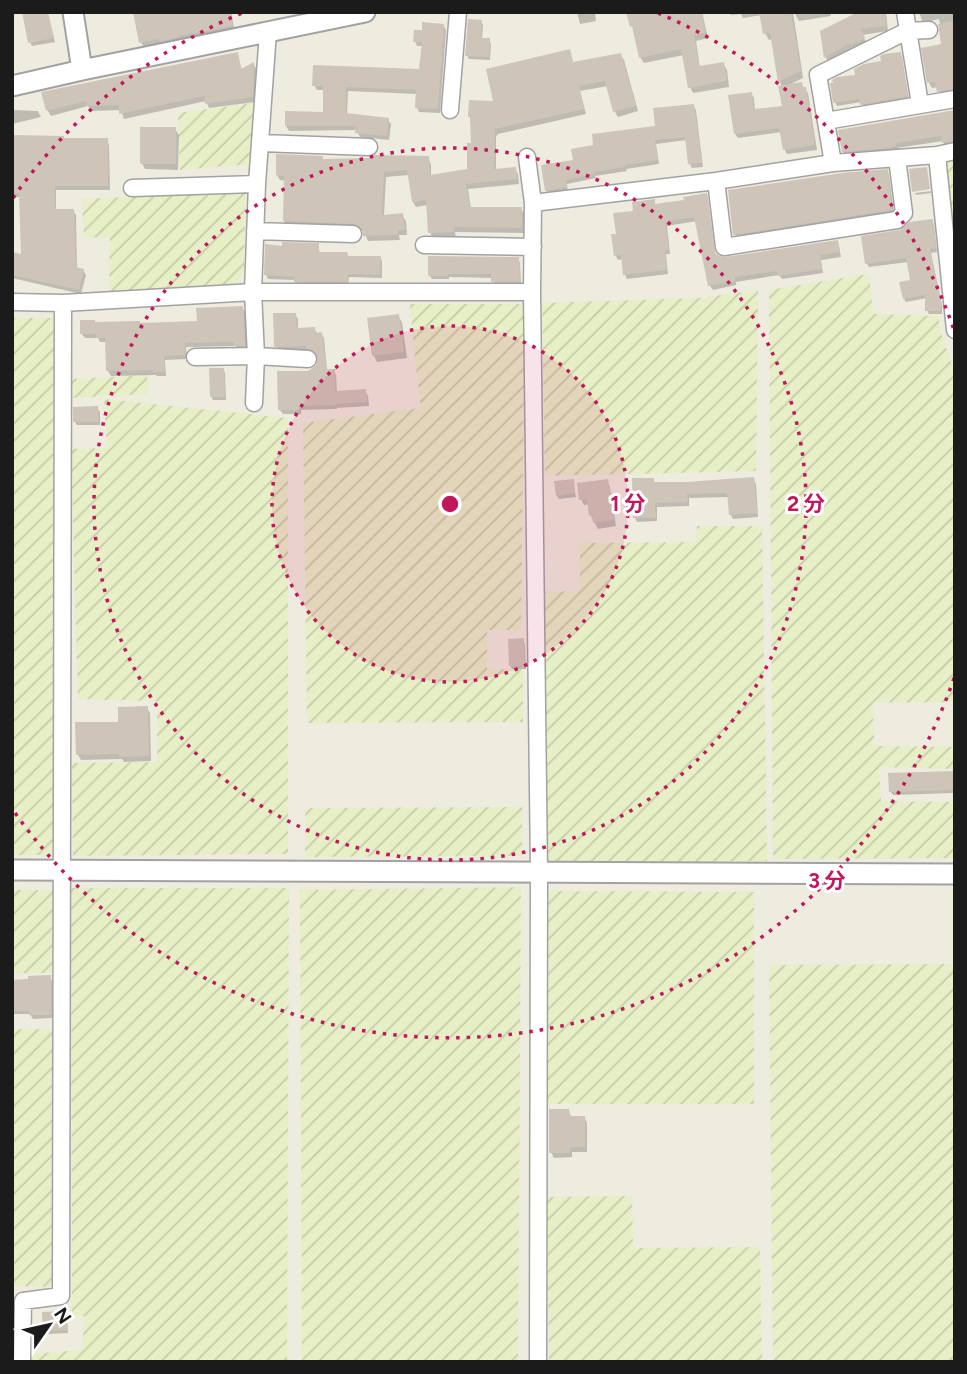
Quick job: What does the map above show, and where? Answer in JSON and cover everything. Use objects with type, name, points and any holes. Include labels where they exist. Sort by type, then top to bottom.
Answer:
[{"type":"street","points":[[73,12],[82,70]]},
{"type":"street","points":[[12,86],[365,12]]},
{"type":"street","points":[[450,110],[458,12]]},
{"type":"street","points":[[905,12],[920,104]]},
{"type":"street","points":[[833,163],[818,75],[908,31],[929,30]]},
{"type":"street","points":[[254,403],[255,231],[268,32]]},
{"type":"street","points":[[825,121],[955,99]]},
{"type":"street","points":[[261,142],[369,147]]},
{"type":"street","points":[[533,203],[716,181],[833,163],[937,155],[955,151]]},
{"type":"street","points":[[937,155],[955,330]]},
{"type":"street","points":[[527,157],[533,203],[539,872],[538,1362]]},
{"type":"street","points":[[716,181],[724,247],[897,220],[904,213],[897,158]]},
{"type":"street","points":[[132,188],[257,184]]},
{"type":"street","points":[[255,231],[353,234]]},
{"type":"street","points":[[424,245],[533,247]]},
{"type":"street","points":[[12,302],[63,303],[253,292],[532,292]]},
{"type":"street","points":[[22,1362],[23,1301],[61,1296],[63,303]]},
{"type":"street","points":[[195,357],[309,359]]},
{"type":"street","points":[[12,870],[955,874]]},
{"type":"green space","points":[[253,103],[251,164],[180,170],[178,113]]},
{"type":"green space","points":[[955,160],[955,237],[945,161]]},
{"type":"green space","points":[[246,192],[244,273],[234,285],[109,292],[110,238],[84,237],[82,199]]},
{"type":"green space","points":[[869,274],[873,314],[938,316],[955,373],[955,702],[873,703],[874,746],[955,747],[955,769],[879,767],[881,801],[955,802],[955,858],[773,859],[769,290]]},
{"type":"green space","points":[[758,290],[756,471],[545,476],[542,303],[699,298]]},
{"type":"green space","points":[[410,304],[525,304],[521,630],[487,630],[487,669],[523,669],[523,722],[307,723],[303,423],[421,408]]},
{"type":"green space","points":[[12,318],[54,318],[57,855],[12,855]]},
{"type":"green space","points":[[147,375],[148,394],[72,398],[71,379]]},
{"type":"green space","points":[[104,399],[288,418],[288,854],[73,856],[72,763],[157,762],[157,701],[78,699],[71,449],[107,448]]},
{"type":"green space","points":[[697,526],[762,526],[767,861],[546,863],[542,592],[580,591],[580,543],[696,542]]},
{"type":"green space","points":[[522,807],[522,856],[305,857],[305,808]]},
{"type":"green space","points":[[521,887],[518,1362],[302,1362],[300,890]]},
{"type":"green space","points":[[71,888],[289,888],[287,1362],[27,1362],[27,1354],[82,1350],[85,1316],[72,1315]]},
{"type":"green space","points":[[12,890],[54,890],[54,973],[12,973]]},
{"type":"green space","points":[[547,891],[754,892],[754,1104],[548,1104]]},
{"type":"green space","points":[[955,964],[955,1362],[773,1362],[769,965]]},
{"type":"green space","points":[[12,1029],[54,1029],[55,1287],[13,1286],[13,1303]]},
{"type":"green space","points":[[632,1196],[633,1248],[760,1247],[762,1362],[549,1362],[547,1197]]},
{"type":"building","points":[[22,12],[48,12],[54,38],[28,43]]},
{"type":"building","points":[[133,12],[230,12],[232,26],[160,42],[159,39],[139,43]]},
{"type":"building","points":[[626,12],[701,12],[706,32],[694,35],[699,66],[724,62],[727,81],[688,88],[681,49],[639,58]]},
{"type":"building","points":[[759,12],[791,12],[801,71],[778,82],[770,33],[763,34]]},
{"type":"building","points":[[858,12],[885,12],[886,26],[861,29],[865,38],[824,58],[820,31]]},
{"type":"building","points":[[468,19],[482,20],[481,38],[490,38],[489,57],[465,56]]},
{"type":"building","points":[[955,21],[955,89],[937,92],[935,82],[927,83],[921,48],[941,44],[938,24]]},
{"type":"building","points":[[422,22],[444,24],[438,109],[415,108],[416,90],[346,87],[346,113],[389,118],[387,136],[355,133],[356,126],[285,126],[285,111],[323,112],[323,86],[312,86],[313,65],[419,69],[422,42],[413,42],[414,30],[422,30]]},
{"type":"building","points":[[570,49],[573,62],[621,53],[636,106],[613,112],[605,81],[579,86],[584,109],[495,129],[494,169],[516,167],[517,179],[466,184],[470,207],[522,207],[522,228],[454,227],[454,232],[428,233],[426,200],[412,202],[407,170],[384,172],[382,215],[403,213],[405,230],[398,230],[398,235],[363,236],[362,228],[353,224],[283,221],[284,176],[276,175],[276,154],[323,156],[323,159],[369,158],[375,155],[429,156],[430,175],[467,169],[467,143],[471,143],[469,100],[493,101],[486,69]]},
{"type":"building","points":[[238,52],[241,69],[254,62],[253,97],[205,104],[204,96],[119,114],[119,105],[86,106],[86,101],[46,111],[41,92]]},
{"type":"building","points":[[901,52],[908,96],[860,105],[859,99],[833,103],[830,83],[833,83],[832,80],[855,75],[854,69],[881,61],[880,56],[884,54]]},
{"type":"building","points":[[802,82],[803,87],[806,87],[815,145],[783,150],[779,128],[734,134],[728,95],[752,92],[754,109],[782,106],[778,86]]},
{"type":"building","points":[[694,104],[702,163],[688,164],[685,137],[655,140],[658,160],[594,172],[595,174],[566,180],[567,187],[545,191],[541,165],[573,160],[571,149],[593,145],[592,134],[655,126],[653,108]]},
{"type":"building","points":[[955,110],[955,141],[942,143],[941,136],[896,143],[896,146],[888,148],[842,152],[838,130]]},
{"type":"building","points":[[140,127],[176,127],[176,164],[140,164]]},
{"type":"building","points":[[12,135],[108,138],[108,186],[55,186],[55,209],[74,209],[76,267],[84,269],[79,290],[12,275],[12,252],[21,254],[19,193],[12,193]]},
{"type":"building","points":[[927,167],[930,189],[912,192],[909,169]]},
{"type":"building","points":[[888,169],[892,210],[733,235],[728,190]]},
{"type":"building","points":[[707,193],[714,248],[719,256],[838,240],[840,252],[820,255],[822,269],[778,276],[777,271],[735,277],[735,281],[708,286],[694,217],[665,222],[669,250],[665,250],[667,270],[623,275],[621,255],[614,256],[611,234],[616,234],[613,213],[633,211],[632,202],[655,199],[655,204]]},
{"type":"building","points":[[933,219],[936,248],[930,249],[941,311],[925,311],[925,295],[903,299],[899,282],[910,280],[906,258],[865,264],[861,236],[899,230],[909,222]]},
{"type":"building","points":[[282,242],[319,243],[319,252],[347,252],[348,256],[381,256],[380,275],[348,274],[347,282],[294,282],[294,277],[264,275],[265,244],[282,246]]},
{"type":"building","points":[[428,256],[519,257],[520,282],[491,282],[491,274],[428,276]]},
{"type":"building","points":[[243,306],[245,346],[234,346],[234,342],[185,343],[185,355],[164,356],[165,372],[106,371],[105,338],[96,338],[96,334],[80,334],[80,320],[140,323],[197,321],[196,308]]},
{"type":"building","points":[[273,313],[296,313],[297,328],[315,327],[316,333],[322,332],[326,369],[335,369],[335,391],[366,389],[367,402],[299,406],[299,410],[278,410],[277,371],[308,371],[316,365],[318,359],[314,351],[306,346],[274,347]]},
{"type":"building","points":[[399,314],[404,352],[372,356],[367,318]]},
{"type":"building","points":[[209,368],[224,368],[225,397],[210,397]]},
{"type":"building","points":[[98,406],[99,422],[73,422],[73,407]]},
{"type":"building","points":[[754,477],[757,513],[729,515],[727,493],[687,494],[688,502],[655,503],[656,518],[633,518],[632,478],[654,478],[654,482],[687,482]]},
{"type":"building","points":[[574,479],[575,493],[556,496],[554,481]]},
{"type":"building","points":[[608,479],[614,520],[593,523],[592,514],[589,516],[587,499],[579,500],[577,483]]},
{"type":"building","points":[[524,638],[525,666],[509,666],[508,639]]},
{"type":"building","points":[[148,706],[149,756],[76,755],[75,722],[118,722],[118,707]]},
{"type":"building","points":[[955,771],[955,790],[889,792],[888,773]]},
{"type":"building","points":[[51,975],[51,1015],[29,1015],[29,1011],[12,1011],[12,980]]},
{"type":"building","points":[[549,1109],[569,1109],[570,1116],[585,1116],[585,1147],[570,1147],[570,1153],[549,1153]]},
{"type":"building","points":[[66,1311],[67,1330],[43,1331],[42,1312]]}]
